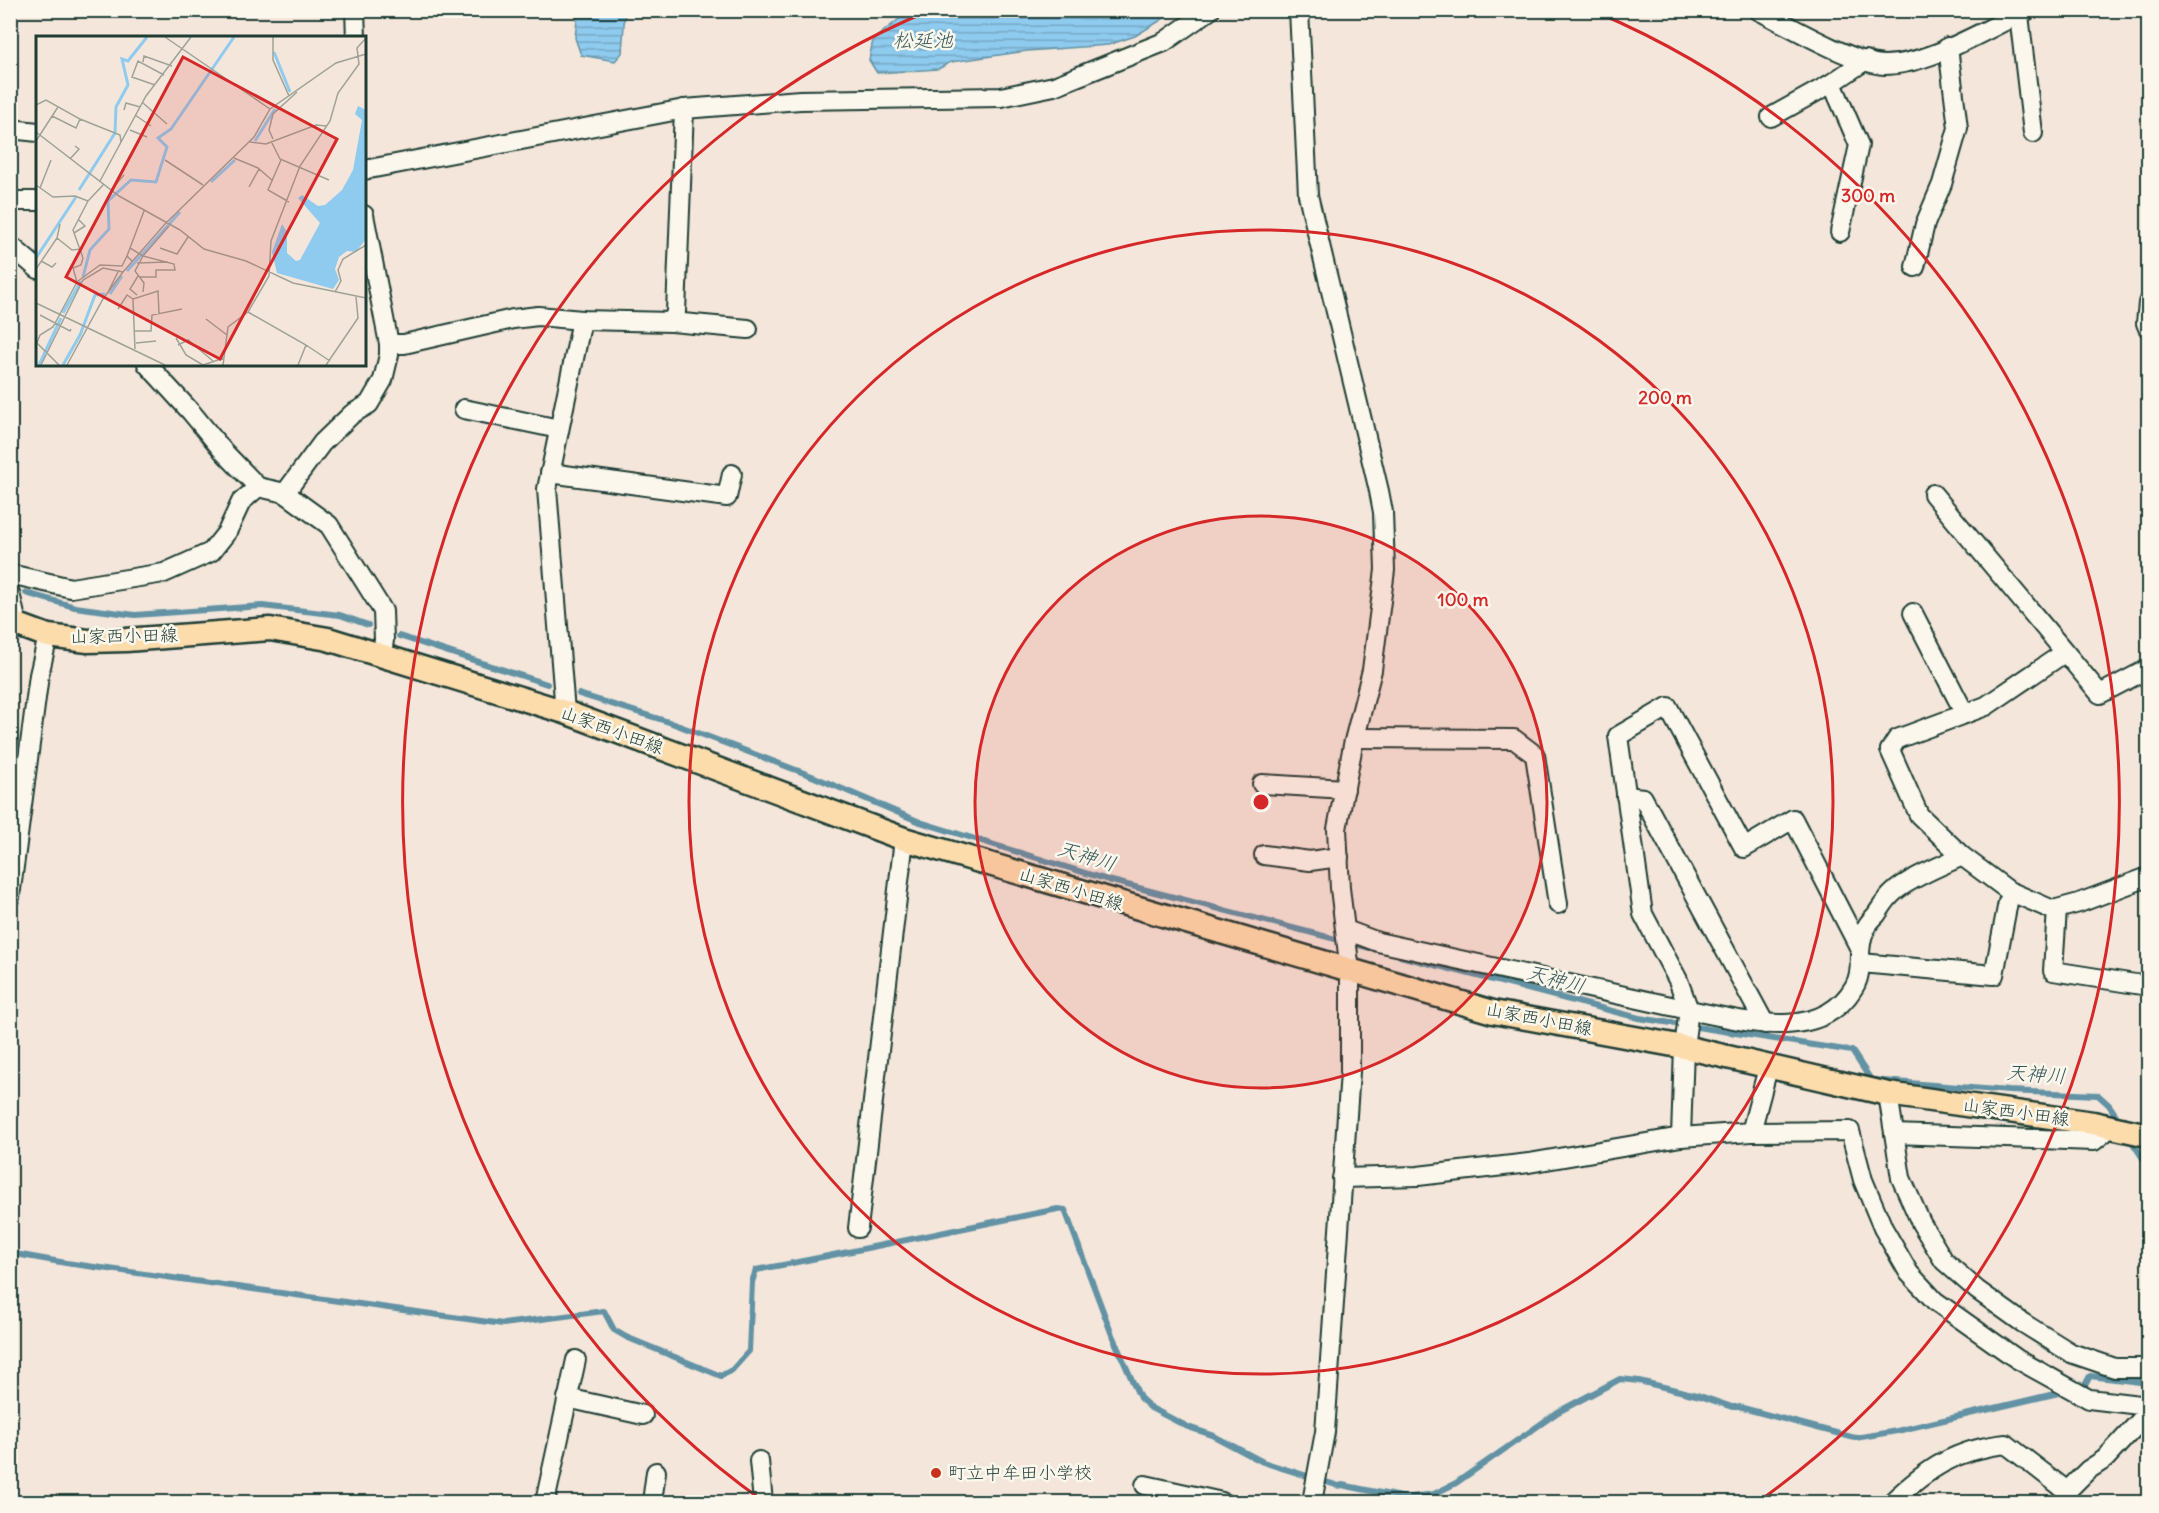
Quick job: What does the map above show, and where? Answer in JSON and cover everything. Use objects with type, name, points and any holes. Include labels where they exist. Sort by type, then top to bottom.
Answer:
[{"type":"main road","name":"山家西小田線","points":[[14,623],[48,636],[88,641],[270,629],[328,639],[565,712],[903,839],[1493,1012],[1684,1047],[1888,1094],[2111,1126],[2148,1135]]},
{"type":"street","points":[[355,10],[356,36]]},
{"type":"street","points":[[366,170],[684,110],[800,100],[1001,97],[1054,86],[1164,42],[1210,10]]},
{"type":"street","points":[[1299,10],[1308,195],[1383,512],[1385,570],[1372,670],[1355,738],[1337,829],[1350,971],[1350,1072],[1325,1432],[1312,1503]]},
{"type":"street","points":[[1758,10],[1852,57],[1882,65],[1918,61],[2023,13],[2033,133]]},
{"type":"street","points":[[1915,267],[1925,224],[1942,184],[1958,128],[1948,47]]},
{"type":"street","points":[[1771,117],[1832,83],[1866,60]]},
{"type":"street","points":[[1832,83],[1859,145],[1840,232]]},
{"type":"street","points":[[672,322],[676,312],[684,110]]},
{"type":"street","points":[[10,129],[36,132]]},
{"type":"street","points":[[10,201],[36,201]]},
{"type":"street","points":[[285,493],[322,443],[352,414],[369,404],[383,380],[389,355],[389,344],[366,225]]},
{"type":"street","points":[[10,245],[36,267]]},
{"type":"street","points":[[2148,303],[2146,323],[2148,328]]},
{"type":"street","points":[[389,344],[404,344],[513,319],[538,316],[748,328]]},
{"type":"street","points":[[565,712],[547,489],[582,320]]},
{"type":"street","points":[[149,366],[191,412],[224,453],[258,487],[285,493],[329,525],[383,611],[382,654]]},
{"type":"street","points":[[464,409],[559,429]]},
{"type":"street","points":[[550,473],[727,497],[732,474]]},
{"type":"street","points":[[10,574],[71,588],[164,573],[211,552],[227,531],[241,502],[258,487]]},
{"type":"street","points":[[1933,494],[2100,694],[2148,669]]},
{"type":"street","points":[[10,593],[14,623]]},
{"type":"street","points":[[1912,613],[1965,714]]},
{"type":"street","points":[[10,897],[39,675],[48,636]]},
{"type":"street","points":[[2064,653],[1986,706],[1897,739],[1890,750],[1919,815],[1980,872],[2013,893],[2053,910],[2079,903],[2148,877]]},
{"type":"street","points":[[1681,1137],[1684,1047],[1689,1010],[1678,980],[1643,914],[1618,736],[1668,707],[1744,848],[1792,819],[1860,955]]},
{"type":"street","points":[[1355,738],[1514,739],[1535,755],[1558,904]]},
{"type":"street","points":[[1262,784],[1345,789]]},
{"type":"street","points":[[1626,796],[1643,798],[1765,1024]]},
{"type":"street","points":[[858,1228],[903,839]]},
{"type":"street","points":[[1264,855],[1310,861],[1339,857]]},
{"type":"street","points":[[1346,930],[1378,942],[1689,1010],[1765,1024],[1797,1024],[1836,1010],[1855,986],[1865,929],[1894,892],[1922,875],[1962,856]]},
{"type":"street","points":[[1860,955],[1994,975],[2008,902],[2013,893]]},
{"type":"street","points":[[2058,909],[2053,971],[2148,986]]},
{"type":"street","points":[[1751,1132],[1768,1068]]},
{"type":"street","points":[[1888,1094],[1901,1178],[1921,1223],[1944,1261],[2023,1323],[2071,1353],[2115,1368],[2148,1368]]},
{"type":"street","points":[[1894,1134],[2094,1141],[2111,1126]]},
{"type":"street","points":[[1342,1178],[1418,1176],[1529,1162],[1681,1137],[1751,1132],[1850,1131],[1863,1180],[1883,1228],[1909,1273],[1935,1301],[2017,1359],[2089,1399],[2148,1406]]},
{"type":"street","points":[[544,1503],[576,1360]]},
{"type":"street","points":[[567,1398],[643,1414]]},
{"type":"street","points":[[1892,1503],[1915,1480],[1945,1459],[1989,1445],[2006,1444],[2067,1491],[2088,1470],[2105,1459],[2148,1415]]},
{"type":"street","points":[[759,1461],[763,1503]]},
{"type":"street","points":[[652,1503],[656,1472]]},
{"type":"street","points":[[1145,1485],[1222,1503]]},
{"type":"water","points":[[578,11],[625,11],[622,53],[615,61],[581,55],[575,38]]},
{"type":"water","name":"松延池","points":[[909,11],[1176,11],[1135,36],[1108,45],[1027,51],[951,62],[938,69],[877,73],[869,60],[873,40]]},
{"type":"waterway","points":[[26,593],[75,607],[135,615],[262,606],[340,615],[368,625]]},
{"type":"waterway","points":[[399,636],[547,684]]},
{"type":"waterway","name":"天神川","points":[[579,694],[669,722],[812,776],[920,822],[1108,880],[1370,948]]},
{"type":"waterway","name":"天神川","points":[[1400,956],[1639,1018],[1852,1051],[1871,1080],[2009,1091],[2098,1095],[2109,1105],[2121,1123]]},
{"type":"waterway","name":"天神川","points":[[2129,1137],[2148,1166]]},
{"type":"waterway","points":[[10,1253],[66,1263],[503,1324],[604,1311],[614,1330],[626,1337],[721,1376],[732,1370],[749,1351],[752,1282],[756,1270],[1058,1209],[1065,1210],[1112,1335],[1140,1398],[1151,1408],[1188,1427],[1212,1435],[1263,1462],[1339,1486],[1405,1498],[1434,1494],[1456,1483],[1558,1412],[1620,1379],[1639,1381],[1700,1396],[1732,1407],[1855,1438],[1897,1431],[2067,1391]]},
{"type":"waterway","points":[[2080,1388],[2084,1387],[2090,1376],[2148,1383]]},
{"type":"place","name":"町立中牟田小学校","points":[[936,1473]]}]
